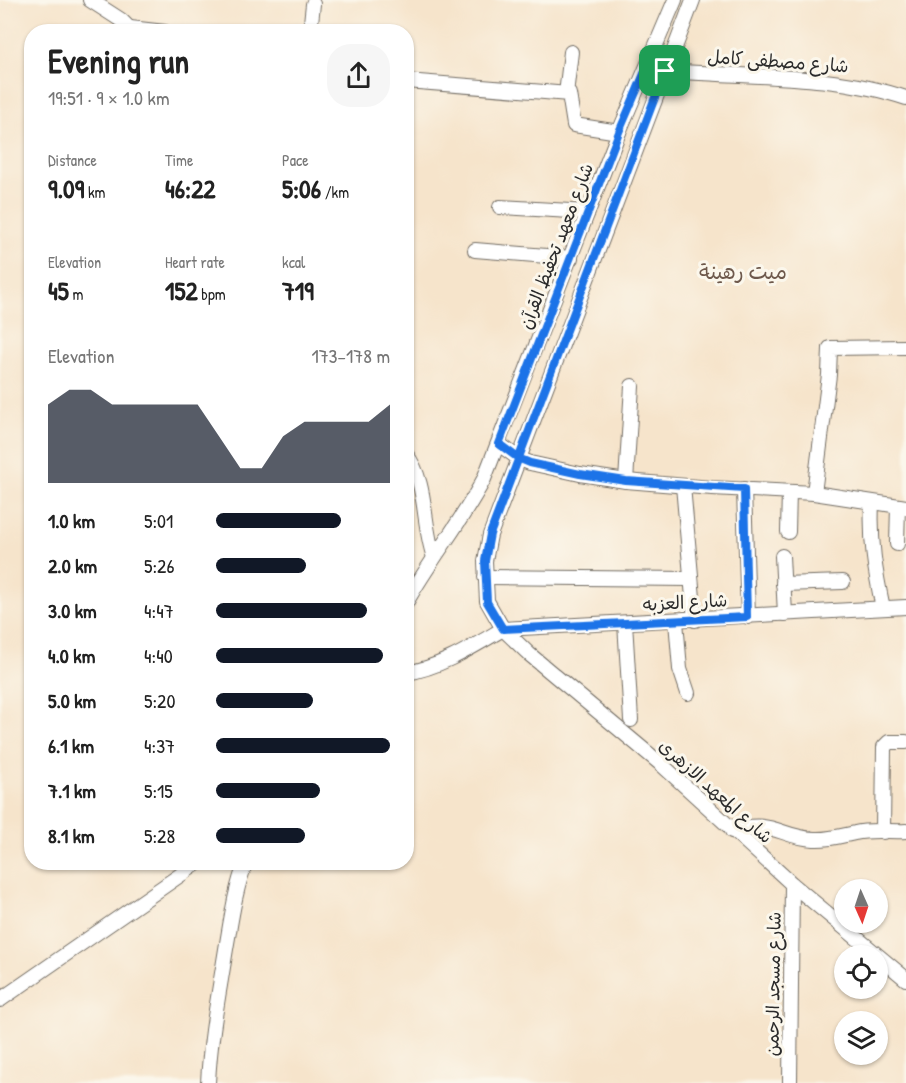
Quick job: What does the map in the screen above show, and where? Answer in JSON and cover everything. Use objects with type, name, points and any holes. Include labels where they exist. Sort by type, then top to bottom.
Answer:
[{"type":"street","points":[[90,0],[124,24]]},
{"type":"street","name":"شارع معهد تحفيظ القرآن","points":[[414,590],[470,505],[499,444],[619,132],[675,0]]},
{"type":"street","name":"شارع المعهد الازهرى","points":[[693,0],[490,534],[484,577],[487,602],[503,629],[529,654],[662,765],[792,884],[906,979]]},
{"type":"street","points":[[311,24],[313,4]]},
{"type":"street","points":[[566,94],[571,52]]},
{"type":"street","name":"شارع مصطفى كامل","points":[[646,69],[839,82],[881,89],[906,98]]},
{"type":"street","points":[[414,82],[566,94],[570,95],[574,125],[619,132]]},
{"type":"street","points":[[500,207],[588,212]]},
{"type":"street","points":[[475,250],[571,258]]},
{"type":"street","points":[[814,493],[829,375],[830,348],[906,347]]},
{"type":"street","points":[[626,481],[632,386]]},
{"type":"street","points":[[499,444],[518,458],[530,463],[557,470],[626,481],[814,493],[902,506],[897,544]]},
{"type":"street","points":[[414,469],[422,495],[429,543],[434,557]]},
{"type":"street","points":[[683,486],[695,620]]},
{"type":"street","points":[[744,489],[747,617]]},
{"type":"street","points":[[788,532],[789,492]]},
{"type":"street","points":[[872,503],[873,562],[883,608]]},
{"type":"street","points":[[782,556],[785,614]]},
{"type":"street","points":[[484,577],[691,579]]},
{"type":"street","points":[[783,584],[843,582]]},
{"type":"street","name":"شارع العزبه","points":[[503,629],[906,607]]},
{"type":"street","points":[[676,621],[680,669],[688,693]]},
{"type":"street","points":[[626,623],[631,720]]},
{"type":"street","points":[[414,672],[475,645],[503,629]]},
{"type":"street","points":[[883,832],[884,747],[889,742],[906,742]]},
{"type":"street","points":[[732,831],[759,825],[816,839],[846,836],[853,833],[906,831]]},
{"type":"street","points":[[0,1000],[187,870]]},
{"type":"street","points":[[208,1083],[224,959],[233,909],[244,870]]},
{"type":"street","name":"شارع مسجد الرحمن","points":[[790,1083],[792,884]]},
{"type":"district","name":"ميت رهينة","points":[[743,271]]},
{"type":"route","points":[[665,71],[518,458],[490,534],[484,577],[487,602],[503,629],[747,617],[744,489],[626,481],[557,470],[518,458],[499,444],[619,132],[646,69],[665,71]]}]
